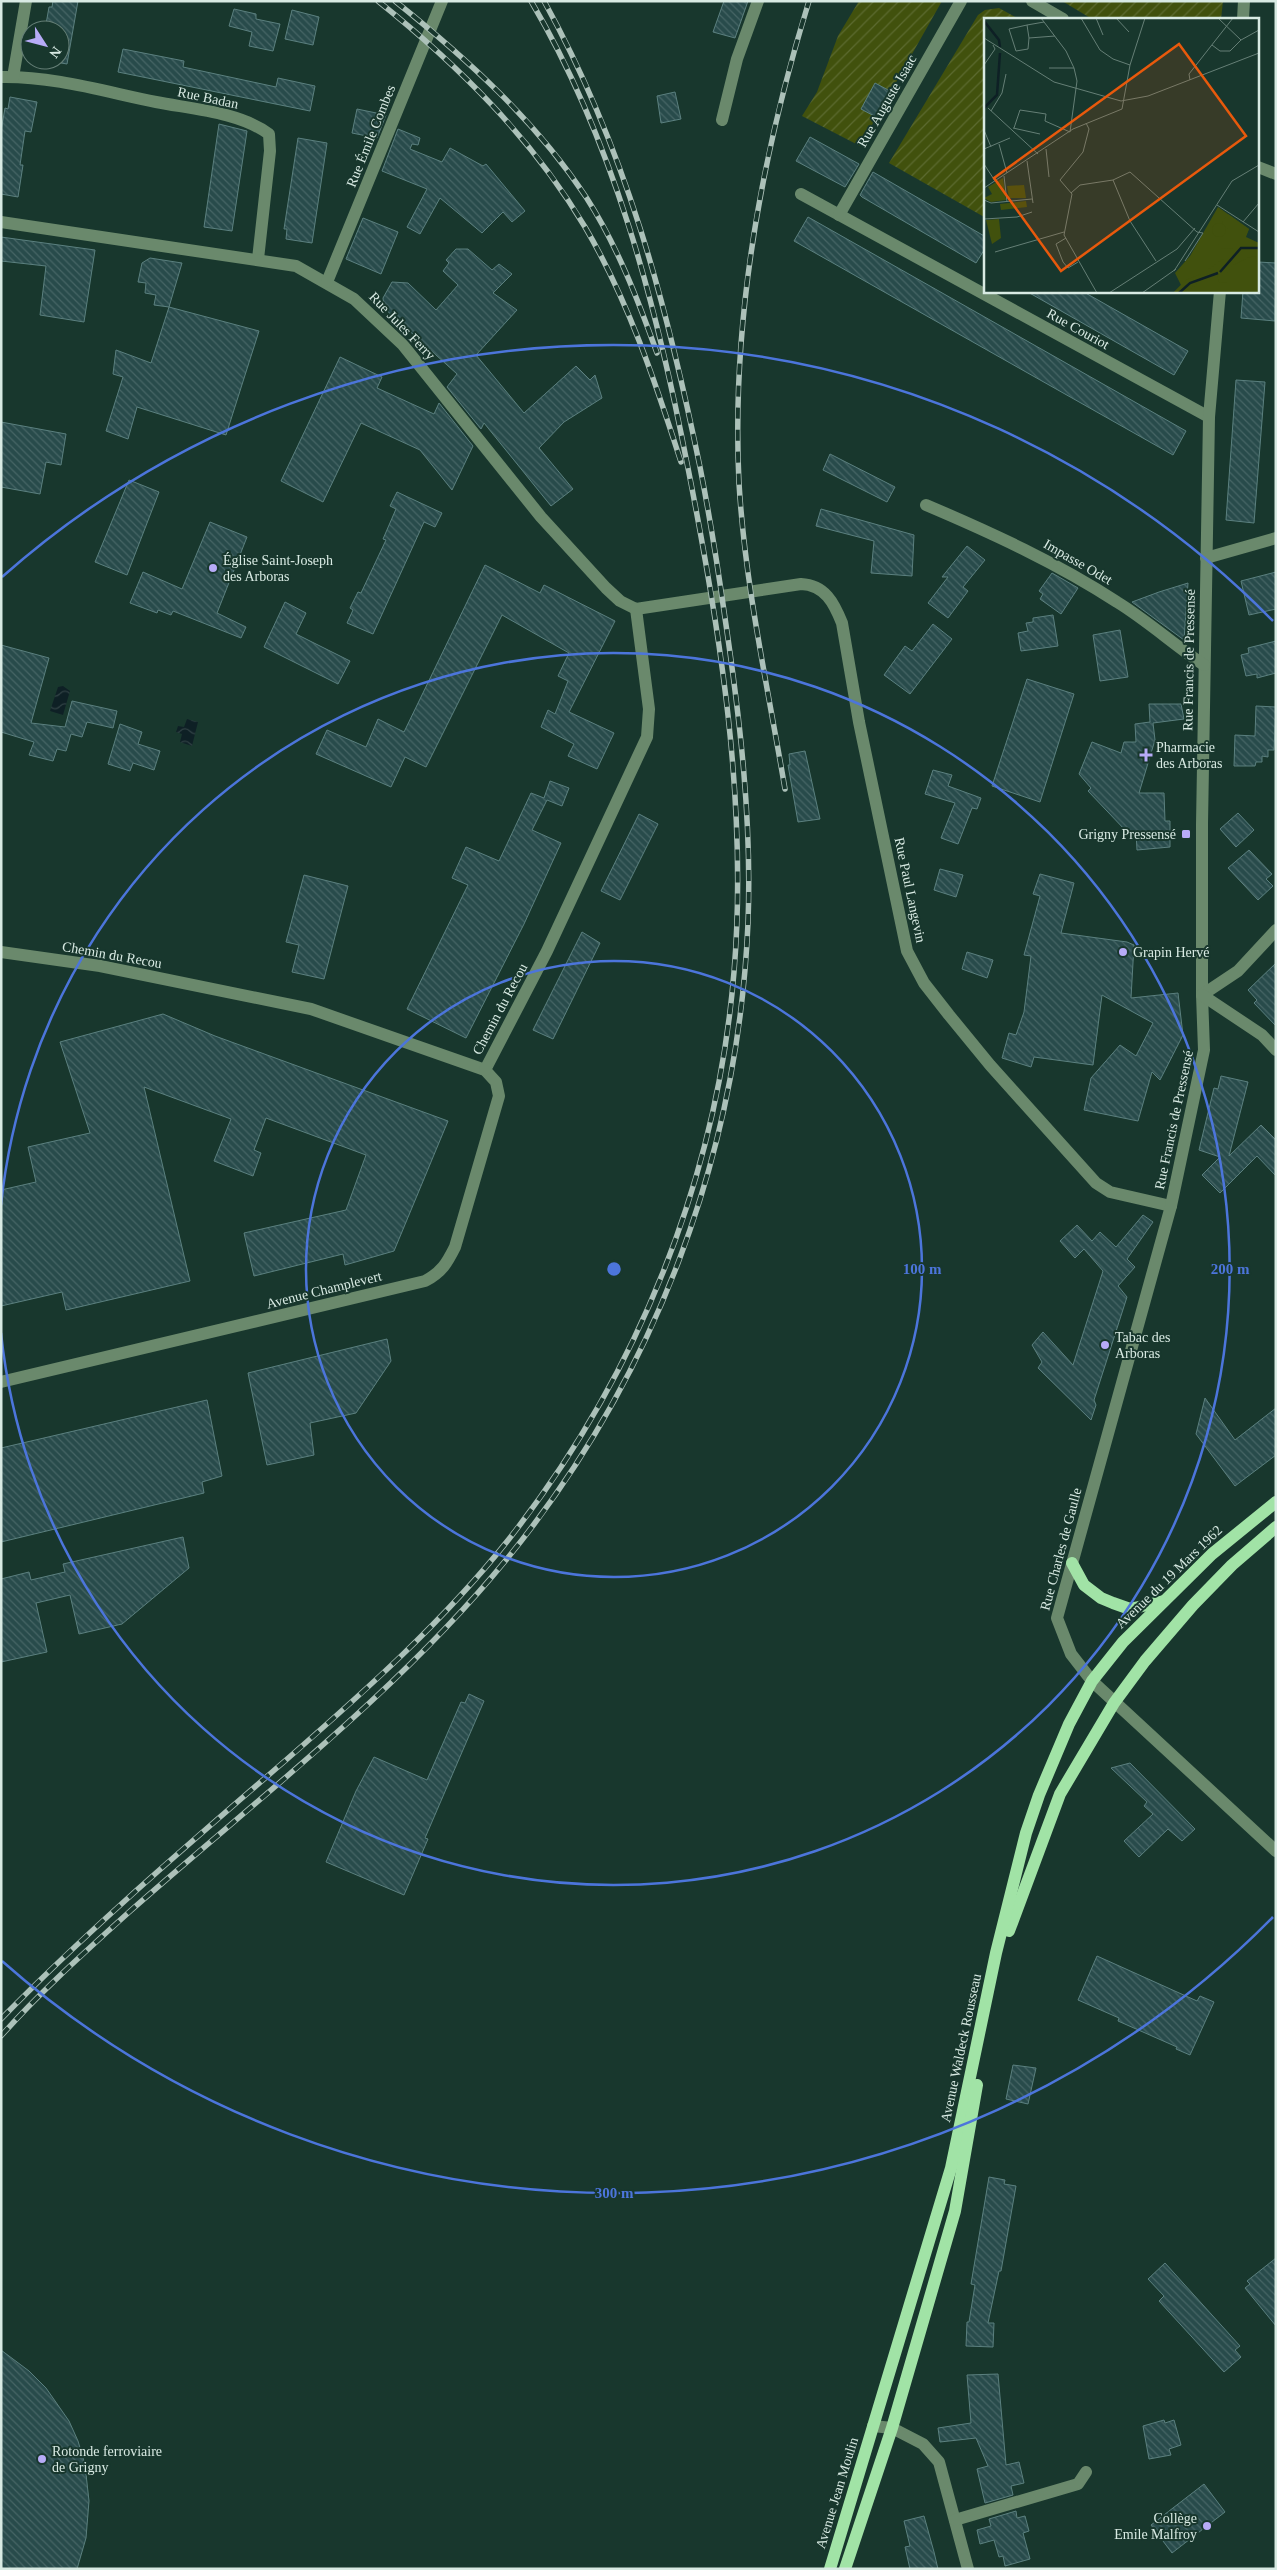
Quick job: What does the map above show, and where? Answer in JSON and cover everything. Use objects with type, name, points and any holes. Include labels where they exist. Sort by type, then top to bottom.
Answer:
[{"type":"main road","name":"Avenue du 19 Mars 1962","points":[[1092,1681],[1123,1642],[1212,1554],[1276,1502]]},
{"type":"main road","points":[[1114,1703],[1145,1661],[1193,1605],[1232,1564],[1276,1528]]},
{"type":"main road","points":[[1072,1563],[1084,1585],[1101,1598],[1113,1604],[1130,1609],[1164,1601]]},
{"type":"main road","name":"Avenue Waldeck Rousseau","points":[[873,2426],[951,2168],[996,1954],[1026,1833],[1039,1795],[1069,1724],[1092,1681]]},
{"type":"main road","name":"Avenue Waldeck Rousseau","points":[[892,2428],[955,2211],[984,2040],[1006,1941],[1060,1794],[1114,1703]]},
{"type":"main road","name":"Avenue Jean Moulin","points":[[830,2569],[873,2426]]},
{"type":"main road","points":[[845,2569],[892,2428]]},
{"type":"street","name":"Rue Badan","points":[[26,1],[7,77],[72,85],[237,118],[269,134],[270,151],[258,259]]},
{"type":"street","name":"Rue Émile Combes","points":[[327,282],[442,1]]},
{"type":"street","points":[[722,120],[737,59],[758,1]]},
{"type":"street","name":"Rue Auguste Isaac","points":[[839,215],[961,1]]},
{"type":"street","points":[[1032,1],[1061,18]]},
{"type":"street","points":[[1243,18],[1244,1]]},
{"type":"street","points":[[1260,168],[1276,174]]},
{"type":"street","name":"Rue Couriot","points":[[801,194],[1209,417]]},
{"type":"street","name":"Rue Jules Ferry","points":[[1,222],[258,259],[296,266],[327,282],[354,299],[403,345],[541,517],[606,588],[620,601],[636,609]]},
{"type":"street","name":"Rue Francis de Pressensé","points":[[1171,1206],[1204,1050],[1202,995],[1206,558],[1209,417],[1220,292]]},
{"type":"street","name":"Impasse Odet","points":[[926,505],[1015,543],[1115,600],[1204,665]]},
{"type":"street","points":[[1206,558],[1276,538]]},
{"type":"street","name":"Rue Paul Langevin","points":[[636,609],[808,584],[820,589],[833,604],[842,623],[907,951],[924,983],[990,1065],[1096,1183],[1110,1192],[1171,1206]]},
{"type":"street","name":"Chemin du Recou","points":[[1,952],[100,966],[311,1009],[485,1070],[547,951],[647,737],[649,709],[636,609]]},
{"type":"street","points":[[1276,930],[1238,972],[1202,995],[1262,1035],[1276,1050]]},
{"type":"street","name":"Avenue Champlevert","points":[[1,1382],[425,1281],[436,1275],[445,1267],[455,1247],[499,1096],[496,1082],[485,1070]]},
{"type":"street","name":"Rue Charles de Gaulle","points":[[1171,1206],[1057,1618],[1071,1654],[1092,1681],[1276,1851]]},
{"type":"street","points":[[873,2426],[892,2428],[923,2444],[939,2462],[968,2569]]},
{"type":"street","points":[[955,2520],[1078,2484],[1086,2472]]},
{"type":"green space","points":[[859,1],[942,1],[860,146],[802,116],[817,92],[838,36]]},
{"type":"green space","points":[[1062,1],[1223,1],[1221,18],[1090,18]]},
{"type":"green space","points":[[999,8],[1017,18],[984,18],[984,217],[889,163],[978,15],[985,10]]},
{"type":"water","points":[[63,686],[70,691],[63,715],[50,711],[58,687]]},
{"type":"water","points":[[187,719],[198,722],[192,746],[180,742],[182,734],[176,732],[178,726],[184,727]]},
{"type":"building","points":[[53,1],[78,1],[70,47],[70,20],[47,20],[49,7],[52,7]]},
{"type":"building","points":[[724,1],[748,1],[735,38],[713,32]]},
{"type":"building","points":[[234,9],[256,14],[256,19],[280,24],[273,51],[249,46],[252,32],[229,26]]},
{"type":"building","points":[[292,10],[319,17],[313,45],[285,39]]},
{"type":"building","points":[[123,49],[184,61],[183,67],[276,87],[278,78],[315,86],[310,111],[118,72]]},
{"type":"building","points":[[875,83],[890,91],[876,117],[861,109]]},
{"type":"building","points":[[675,92],[681,119],[661,123],[657,96]]},
{"type":"building","points":[[10,97],[37,102],[31,132],[25,131],[20,165],[23,165],[18,197],[1,194],[1,131],[5,108],[8,109]]},
{"type":"building","points":[[357,109],[386,115],[377,138],[352,133]]},
{"type":"building","points":[[219,124],[247,131],[232,231],[204,227]]},
{"type":"building","points":[[398,129],[420,138],[418,145],[412,144],[410,149],[442,162],[450,148],[483,166],[486,164],[525,211],[512,222],[503,212],[482,233],[440,198],[420,234],[407,227],[427,189],[382,171]]},
{"type":"building","points":[[810,137],[859,164],[845,187],[796,161]]},
{"type":"building","points":[[298,138],[327,143],[312,243],[286,239],[287,229],[284,229]]},
{"type":"building","points":[[873,172],[984,236],[984,250],[976,263],[860,195]]},
{"type":"building","points":[[808,217],[1186,431],[1173,455],[794,241]]},
{"type":"building","points":[[363,218],[398,232],[381,274],[346,259]]},
{"type":"building","points":[[1,237],[95,250],[84,322],[40,315],[46,266],[1,261]]},
{"type":"building","points":[[456,249],[468,249],[492,270],[499,264],[512,274],[493,293],[517,310],[476,355],[524,413],[576,366],[590,380],[595,375],[602,398],[564,422],[539,448],[573,489],[551,506],[484,423],[481,429],[447,387],[457,374],[384,308],[383,298],[392,282],[408,283],[436,310],[458,285],[443,271],[449,263],[446,260]]},
{"type":"building","points":[[150,258],[182,263],[169,307],[154,305],[156,295],[145,293],[146,283],[138,282],[142,263]]},
{"type":"building","points":[[1260,262],[1276,263],[1275,321],[1241,318],[1243,292],[1260,292]]},
{"type":"building","points":[[1028,292],[1084,292],[1188,351],[1174,375]]},
{"type":"building","points":[[169,307],[259,331],[226,435],[137,407],[128,439],[106,431],[123,377],[113,374],[116,350],[151,363]]},
{"type":"building","points":[[340,357],[382,377],[377,388],[434,414],[439,403],[473,446],[452,490],[420,450],[361,423],[323,502],[281,481]]},
{"type":"building","points":[[1236,380],[1265,382],[1254,523],[1226,520]]},
{"type":"building","points":[[1,422],[66,434],[61,465],[46,462],[40,494],[1,487]]},
{"type":"building","points":[[830,454],[895,487],[887,502],[823,470]]},
{"type":"building","points":[[129,480],[159,492],[127,575],[95,562]]},
{"type":"building","points":[[397,492],[442,513],[435,527],[424,522],[373,634],[347,623],[353,610],[350,608],[358,592],[361,593],[386,540],[383,539],[396,509],[390,506]]},
{"type":"building","points":[[821,509],[914,535],[912,576],[871,573],[874,541],[816,526]]},
{"type":"building","name":"Église Saint-Joseph des Arboras","points":[[210,522],[247,537],[217,613],[246,627],[241,638],[173,611],[171,615],[158,610],[157,613],[130,603],[143,572],[182,589]]},
{"type":"building","points":[[967,546],[985,560],[963,587],[968,591],[948,618],[928,603],[948,577],[942,577]]},
{"type":"building","points":[[485,565],[540,593],[544,585],[615,621],[569,712],[614,733],[597,769],[568,756],[574,744],[541,727],[548,710],[555,714],[568,681],[558,676],[569,653],[502,615],[426,767],[405,757],[391,787],[316,754],[327,730],[366,747],[378,719],[404,732]]},
{"type":"building","points":[[1276,572],[1276,609],[1249,615],[1241,581]]},
{"type":"building","points":[[1052,573],[1078,588],[1061,614],[1040,599],[1043,594],[1039,591]]},
{"type":"building","points":[[1188,583],[1184,640],[1132,602],[1159,592]]},
{"type":"building","points":[[285,602],[306,613],[296,634],[350,661],[338,684],[264,647]]},
{"type":"building","points":[[1053,615],[1058,646],[1021,651],[1018,633],[1028,631],[1026,623],[1033,622],[1033,618]]},
{"type":"building","points":[[933,624],[952,639],[910,694],[884,675],[905,646],[912,651]]},
{"type":"building","points":[[1120,630],[1128,677],[1100,681],[1093,635]]},
{"type":"building","points":[[1276,641],[1276,673],[1257,678],[1257,674],[1246,676],[1241,655],[1249,653],[1248,648]]},
{"type":"building","points":[[1,645],[49,658],[31,723],[65,727],[72,701],[117,711],[113,728],[87,722],[82,737],[71,734],[66,751],[57,749],[53,761],[29,755],[34,742],[1,732]]},
{"type":"building","points":[[1027,679],[1074,694],[1040,802],[992,786]]},
{"type":"building","points":[[1149,704],[1181,704],[1184,719],[1153,723],[1155,740],[1139,793],[1164,793],[1165,821],[1170,821],[1170,847],[1137,850],[1136,832],[1126,831],[1088,791],[1091,788],[1079,774],[1092,742],[1121,753],[1124,742],[1136,742],[1135,724],[1150,722]]},
{"type":"building","points":[[1256,706],[1276,707],[1274,750],[1268,750],[1268,757],[1262,756],[1262,762],[1256,762],[1255,766],[1234,766],[1235,735],[1255,736]]},
{"type":"building","points":[[120,724],[142,732],[138,744],[160,751],[154,770],[133,763],[130,771],[108,764]]},
{"type":"building","points":[[805,751],[820,819],[798,822],[788,765],[790,765],[789,754]]},
{"type":"building","points":[[933,770],[952,775],[948,786],[981,798],[977,809],[972,808],[958,844],[941,838],[955,803],[925,794]]},
{"type":"building","points":[[550,781],[569,788],[562,806],[547,800],[532,830],[561,843],[524,924],[466,1038],[407,1009],[468,885],[452,878],[466,847],[499,861],[531,793],[544,798]]},
{"type":"building","points":[[1238,813],[1254,830],[1236,847],[1220,829]]},
{"type":"building","points":[[639,814],[658,824],[620,900],[601,891]]},
{"type":"building","points":[[1249,850],[1272,874],[1266,879],[1273,886],[1258,900],[1228,868]]},
{"type":"building","points":[[940,869],[963,875],[956,897],[934,890]]},
{"type":"building","points":[[1040,874],[1074,883],[1061,933],[1127,942],[1134,945],[1131,998],[1178,993],[1183,1035],[1160,1080],[1152,1072],[1138,1121],[1084,1110],[1091,1078],[1120,1045],[1136,1056],[1153,1023],[1102,995],[1093,1065],[1034,1057],[1031,1067],[1002,1058],[1009,1033],[1016,1035],[1024,1012],[1031,956],[1024,955],[1040,896],[1033,894]]},
{"type":"building","points":[[304,875],[348,886],[324,979],[292,972],[299,945],[286,942]]},
{"type":"building","points":[[582,932],[600,943],[553,1039],[533,1030]]},
{"type":"building","points":[[967,952],[993,960],[987,978],[962,969]]},
{"type":"building","points":[[1276,963],[1276,1026],[1254,1003],[1257,1000],[1248,990]]},
{"type":"building","points":[[163,1014],[215,1036],[448,1121],[394,1251],[345,1265],[343,1254],[254,1276],[244,1233],[346,1210],[366,1155],[266,1118],[254,1150],[261,1153],[253,1176],[214,1161],[231,1119],[144,1087],[190,1281],[66,1310],[62,1292],[1,1306],[1,1190],[36,1182],[28,1147],[90,1133],[60,1042]]},
{"type":"building","points":[[1221,1076],[1248,1082],[1229,1156],[1261,1125],[1276,1140],[1276,1176],[1257,1156],[1220,1193],[1202,1175],[1220,1157],[1199,1150],[1214,1088],[1218,1089]]},
{"type":"building","points":[[1143,1215],[1153,1222],[1127,1259],[1135,1267],[1118,1286],[1127,1297],[1094,1400],[1096,1405],[1091,1420],[1038,1368],[1042,1362],[1032,1345],[1043,1332],[1073,1365],[1103,1271],[1084,1249],[1075,1258],[1060,1241],[1077,1225],[1092,1241],[1100,1232],[1116,1247]]},
{"type":"building","points":[[387,1339],[391,1361],[356,1413],[310,1423],[314,1455],[267,1465],[248,1373]]},
{"type":"building","points":[[1205,1398],[1235,1440],[1276,1408],[1276,1455],[1235,1486],[1196,1434]]},
{"type":"building","points":[[207,1400],[222,1476],[202,1482],[204,1493],[1,1542],[1,1448]]},
{"type":"building","points":[[183,1537],[189,1568],[122,1624],[79,1634],[70,1595],[36,1603],[47,1652],[1,1662],[1,1579],[29,1572],[31,1580],[65,1572],[63,1564]]},
{"type":"building","points":[[469,1694],[484,1701],[425,1838],[428,1839],[404,1895],[326,1862],[356,1791],[374,1757],[427,1780],[461,1702],[465,1703]]},
{"type":"building","points":[[1130,1763],[1195,1829],[1182,1841],[1168,1829],[1139,1857],[1124,1841],[1153,1814],[1144,1806],[1147,1802],[1111,1768]]},
{"type":"building","points":[[1097,1956],[1197,2001],[1200,1996],[1214,2002],[1190,2055],[1176,2049],[1177,2047],[1118,2021],[1119,2018],[1078,2000]]},
{"type":"building","points":[[1013,2065],[1036,2068],[1028,2104],[1006,2099]]},
{"type":"building","points":[[989,2177],[1005,2180],[1004,2184],[1016,2186],[1001,2271],[999,2271],[988,2323],[994,2323],[993,2347],[966,2346],[967,2322],[969,2322],[975,2285],[971,2284]]},
{"type":"building","points":[[1276,2258],[1276,2326],[1245,2288],[1250,2284],[1247,2281]]},
{"type":"building","points":[[1165,2263],[1240,2346],[1235,2350],[1241,2357],[1224,2372],[1159,2301],[1164,2296],[1148,2279]]},
{"type":"building","name":"Rotonde ferroviaire de Grigny","points":[[1,2350],[29,2371],[46,2388],[69,2421],[78,2441],[85,2465],[89,2501],[86,2538],[77,2569],[1,2569]]},
{"type":"building","points":[[998,2374],[1006,2465],[1019,2462],[1024,2483],[1011,2486],[1013,2495],[985,2503],[977,2469],[988,2466],[976,2438],[940,2442],[938,2428],[971,2423],[967,2375]]},
{"type":"building","points":[[1164,2420],[1165,2423],[1174,2420],[1181,2445],[1169,2449],[1171,2455],[1149,2459],[1143,2426]]},
{"type":"building","points":[[1204,2484],[1225,2512],[1172,2553],[1151,2525]]},
{"type":"building","points":[[1016,2511],[1017,2518],[1025,2516],[1029,2531],[1023,2533],[1030,2559],[1005,2566],[1003,2556],[999,2557],[994,2540],[980,2544],[977,2530],[991,2526],[989,2519]]},
{"type":"building","points":[[924,2516],[938,2569],[910,2569],[905,2547],[910,2546],[904,2521]]},
{"type":"railway","points":[[378,1],[437,51],[492,105],[542,163],[564,194],[600,255],[627,312],[651,371],[681,462]]},
{"type":"railway","points":[[395,1],[448,45],[498,92],[545,142],[566,169],[586,197],[608,234],[634,293],[657,353]]},
{"type":"railway","points":[[1,2019],[105,1919],[316,1734],[403,1654],[458,1598],[509,1539],[555,1476],[596,1411],[632,1343],[663,1272],[689,1199],[710,1125],[725,1049],[734,972],[737,908],[734,780],[720,652],[710,589],[675,403],[646,284],[609,167],[586,110],[560,55],[531,1]]},
{"type":"railway","points":[[1,2036],[79,1957],[373,1700],[464,1608],[506,1560],[558,1490],[605,1417],[645,1340],[679,1261],[706,1179],[727,1095],[741,1010],[748,923],[749,885],[744,770],[730,656],[714,543],[700,467],[673,346],[657,286],[640,228],[598,113],[573,57],[544,1]]},
{"type":"railway","points":[[785,789],[746,560],[739,483],[738,422],[740,361],[753,239],[777,119],[809,1]]},
{"type":"place","name":"Église Saint-Joseph des Arboras","points":[[213,568]]},
{"type":"place","name":"Pharmacie des Arboras","points":[[1146,755]]},
{"type":"place","name":"Grigny Pressensé","points":[[1186,834]]},
{"type":"place","name":"Grapin Hervé","points":[[1123,952]]},
{"type":"place","name":"Tabac des Arboras","points":[[1105,1345]]},
{"type":"place","name":"Rotonde ferroviaire de Grigny","points":[[42,2459]]},
{"type":"place","name":"Collège Emile Malfroy","points":[[1207,2526]]}]
